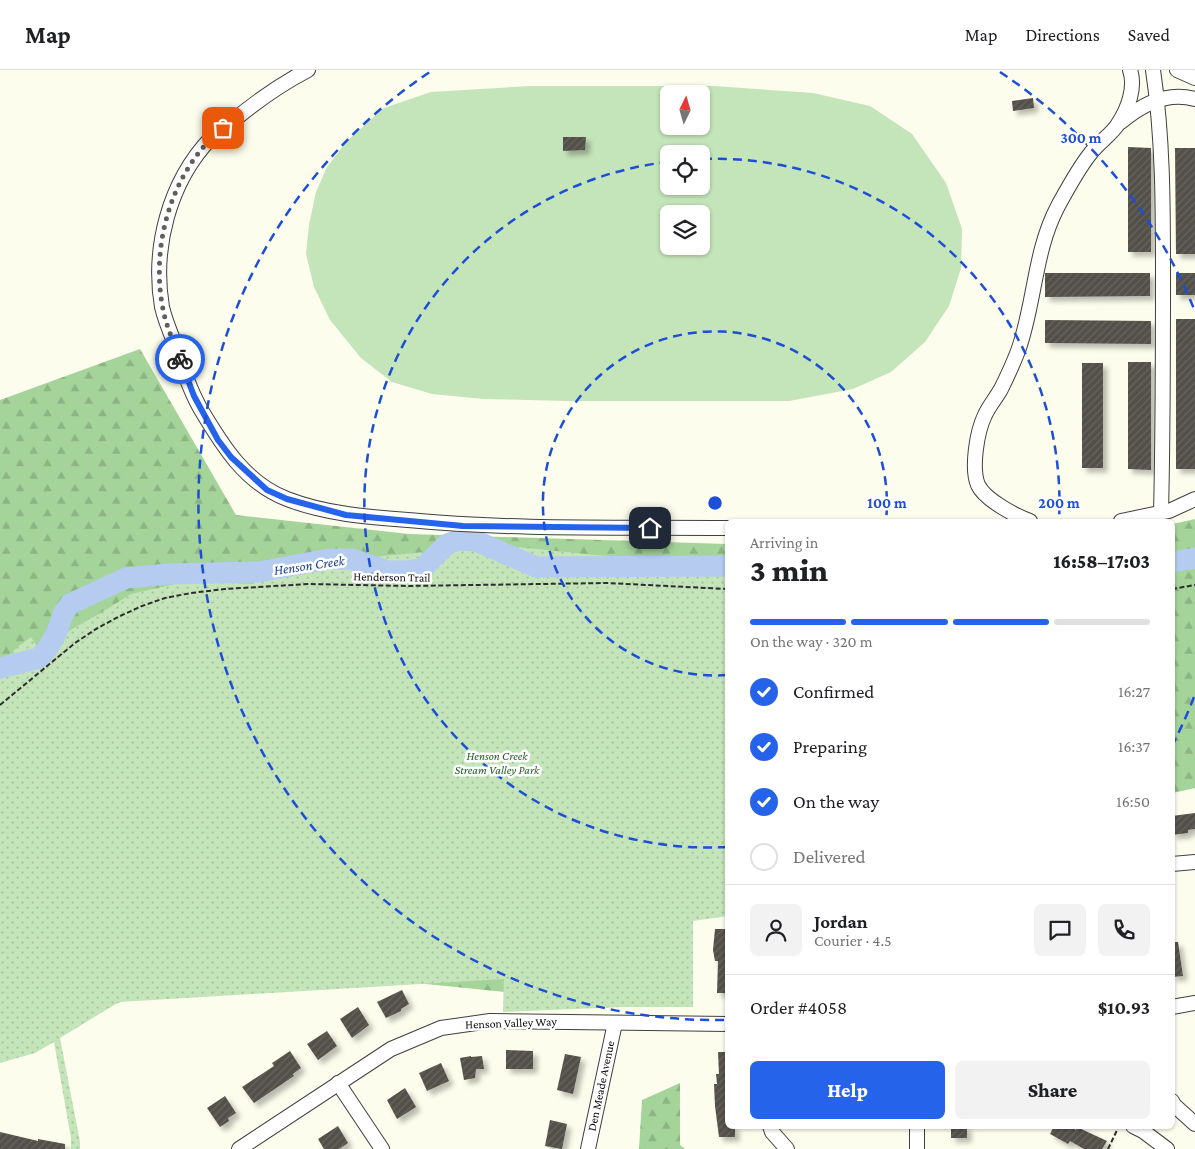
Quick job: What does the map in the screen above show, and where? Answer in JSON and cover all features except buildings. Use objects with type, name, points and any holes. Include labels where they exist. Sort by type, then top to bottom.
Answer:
[{"type":"street","points":[[308,70],[270,92],[212,138],[189,168],[177,191],[162,238],[159,280],[163,310],[194,396],[218,440],[231,457],[267,490],[287,499],[346,515],[463,526],[725,528]]},
{"type":"street","points":[[1118,124],[1132,95],[1130,70]]},
{"type":"street","points":[[1153,70],[1158,99],[1163,209],[1163,412],[1160,513]]},
{"type":"street","points":[[1177,70],[1195,78]]},
{"type":"street","points":[[1023,519],[988,497],[978,486],[975,461],[979,431],[985,414],[1001,389],[1026,330],[1036,272],[1057,207],[1089,155],[1118,124],[1133,112],[1158,99],[1180,96],[1195,99]]},
{"type":"street","points":[[1131,519],[1169,511],[1195,499]]},
{"type":"street","points":[[1175,864],[1195,862]]},
{"type":"street","points":[[1175,1006],[1195,1003]]},
{"type":"street","name":"Henson Valley Way","points":[[239,1149],[390,1049],[440,1028],[490,1021],[725,1024]]},
{"type":"street","name":"Den Meade Avenue","points":[[588,1149],[615,1023]]},
{"type":"street","points":[[338,1083],[382,1149]]},
{"type":"street","points":[[1175,1106],[1195,1124]]},
{"type":"street","points":[[771,1129],[787,1149]]},
{"type":"street","points":[[917,1129],[917,1149]]},
{"type":"street","points":[[1143,1129],[1167,1149]]},
{"type":"path","name":"Henderson Trail","points":[[0,705],[75,643],[96,629],[142,606],[166,598],[191,593],[308,584],[407,586],[607,583],[725,589]]},
{"type":"path","points":[[1175,588],[1195,585]]},
{"type":"path","points":[[1108,1149],[1118,1129]]},
{"type":"green space","points":[[530,86],[660,86],[660,135],[710,135],[710,86],[813,93],[870,106],[912,134],[946,183],[962,229],[961,268],[949,306],[925,342],[891,372],[853,389],[789,401],[569,401],[484,399],[432,394],[392,382],[361,358],[330,320],[314,287],[306,254],[309,225],[316,192],[327,167],[347,141],[384,108],[431,92]]},
{"type":"green space","name":"Henson Creek Stream Valley Park","points":[[140,349],[236,515],[409,534],[725,544],[725,915],[681,918],[603,1002],[406,982],[207,966],[0,1052],[0,400]]},
{"type":"green space","points":[[1195,519],[1195,788],[1175,793],[1175,524]]},
{"type":"green space","name":"Henson Creek Stream Valley Park","points":[[497,545],[595,555],[725,563],[725,916],[693,921],[693,1007],[624,1007],[503,1012],[504,979],[119,1002],[60,1038],[80,1142],[80,1149],[71,1149],[71,1138],[54,1042],[35,1053],[0,1063],[0,663],[31,637],[38,648],[131,594],[188,581],[254,584],[248,567]]},
{"type":"green space","points":[[680,1083],[680,1145],[685,1149],[639,1149],[642,1100]]},
{"type":"waterway","name":"Henson Creek","points":[[0,668],[39,658],[48,648],[57,632],[63,614],[70,604],[126,578],[168,574],[258,572],[329,559],[352,559],[388,571],[406,571],[422,569],[447,544],[459,540],[476,541],[536,567],[725,566]]},
{"type":"waterway","name":"Henson Creek","points":[[1175,561],[1195,558]]},
{"type":"way so far","points":[[180,359],[163,310],[159,280],[159,258],[162,238],[171,205],[189,168],[199,153],[223,128]]},
{"type":"route","points":[[180,359],[194,396],[218,440],[231,457],[267,490],[287,499],[346,515],[463,526],[650,528]]}]
